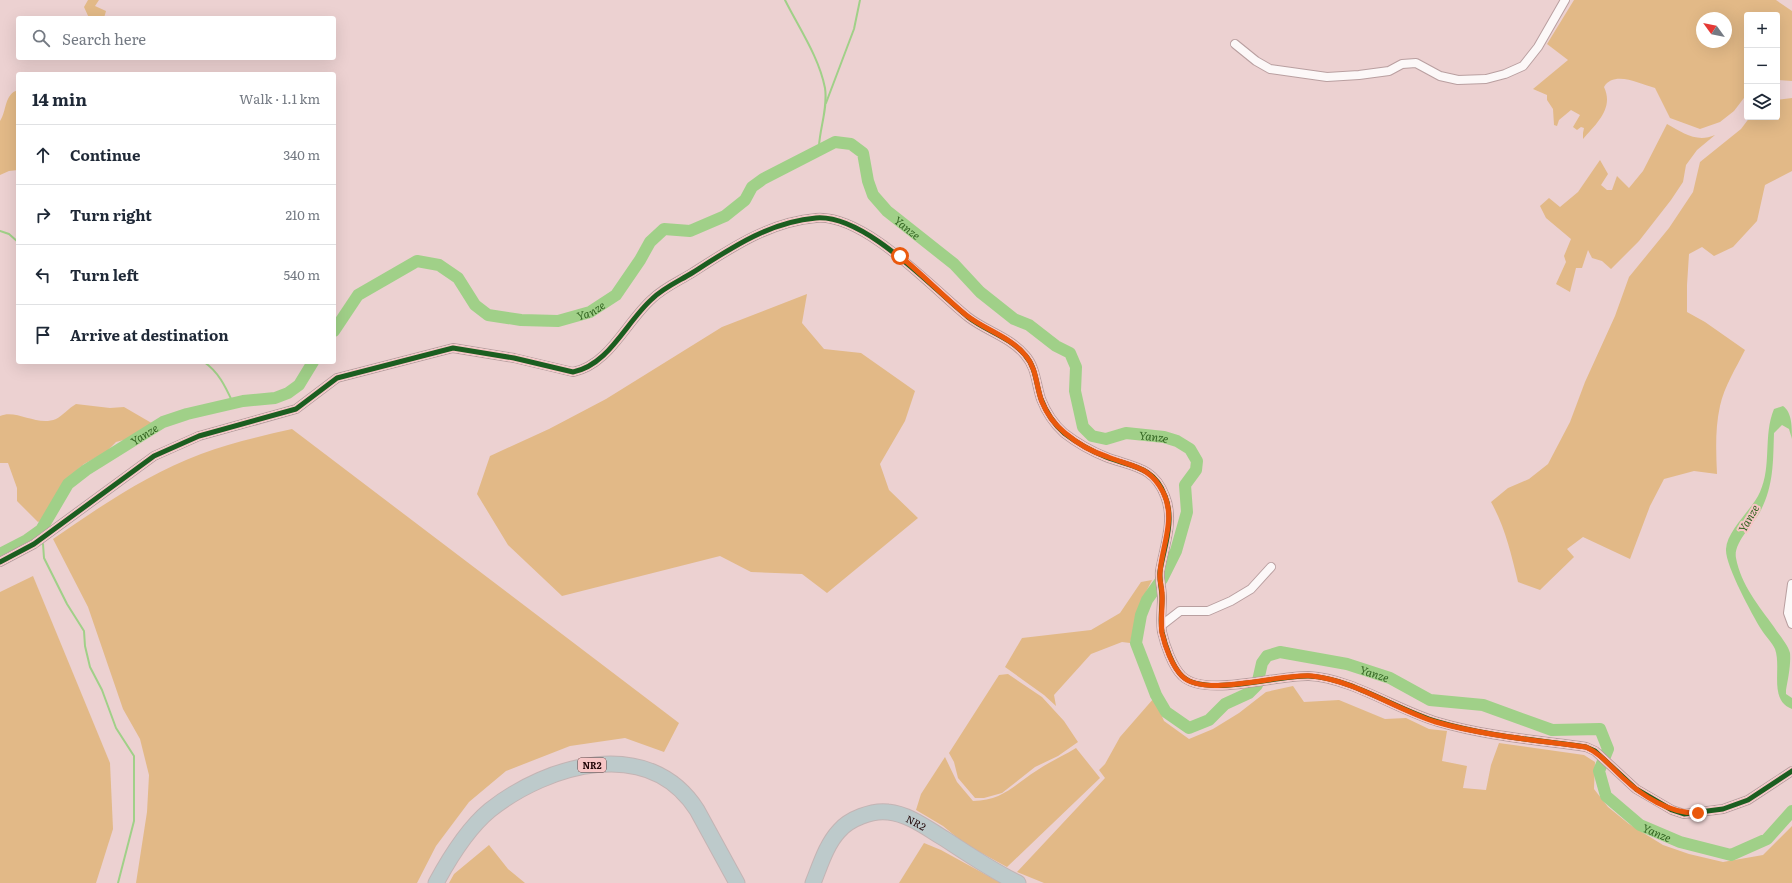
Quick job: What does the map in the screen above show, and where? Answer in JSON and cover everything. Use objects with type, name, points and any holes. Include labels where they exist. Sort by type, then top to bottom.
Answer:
[{"type":"highway","name":"NR2","points":[[436,883],[468,832],[489,810],[519,790],[552,775],[604,763],[627,764],[648,770],[677,787],[691,800],[737,883]]},
{"type":"highway","name":"NR2","points":[[813,883],[826,852],[842,828],[856,819],[877,812],[888,812],[899,814],[922,825],[993,870],[1018,883]]},
{"type":"street","points":[[1235,44],[1256,61],[1270,69],[1327,77],[1389,71],[1402,64],[1416,63],[1440,76],[1458,80],[1486,79],[1505,74],[1523,66],[1538,46],[1566,0]]},
{"type":"street","points":[[0,562],[34,544],[154,456],[199,436],[296,409],[337,378],[453,348],[514,358],[573,372],[582,370],[606,352],[653,297],[747,238],[789,222],[820,217],[840,221],[858,230],[900,256],[966,315],[1016,345],[1032,364],[1042,402],[1052,420],[1065,433],[1088,449],[1142,468],[1155,478],[1165,495],[1168,519],[1168,532],[1160,575],[1162,594],[1162,632],[1177,670],[1184,678],[1203,686],[1230,685],[1250,681],[1305,676],[1316,677],[1342,683],[1435,721],[1499,737],[1586,747],[1595,751],[1636,789],[1672,810],[1684,814],[1723,809],[1748,800],[1792,771]]},
{"type":"street","points":[[1162,625],[1180,611],[1208,611],[1231,601],[1251,589],[1271,567]]},
{"type":"street","points":[[1792,584],[1788,613],[1792,624]]},
{"type":"shaded area","points":[[88,0],[99,0],[95,6],[106,11],[105,16],[88,16],[84,7]]},
{"type":"shaded area","points":[[1574,0],[1776,0],[1792,11],[1792,81],[1780,80],[1780,12],[1744,12],[1744,98],[1734,111],[1720,122],[1700,129],[1670,118],[1655,88],[1635,81],[1621,79],[1614,79],[1608,82],[1604,87],[1607,95],[1605,108],[1594,127],[1583,139],[1584,128],[1581,127],[1577,130],[1573,127],[1580,115],[1571,110],[1559,120],[1557,126],[1554,125],[1553,109],[1547,100],[1547,95],[1533,89],[1568,60],[1547,44]]},
{"type":"shaded area","points":[[16,91],[16,170],[9,171],[0,175],[0,121],[8,99],[13,92]]},
{"type":"shaded area","points":[[1792,98],[1792,171],[1765,185],[1757,221],[1733,247],[1714,256],[1702,247],[1689,254],[1687,312],[1705,322],[1745,350],[1727,385],[1718,414],[1716,449],[1717,474],[1694,471],[1664,479],[1650,506],[1630,559],[1583,537],[1567,549],[1574,557],[1540,590],[1518,582],[1504,531],[1491,502],[1508,488],[1529,479],[1548,464],[1570,422],[1585,382],[1615,316],[1629,277],[1669,228],[1693,192],[1700,162],[1741,129],[1748,120],[1780,120],[1780,100]]},
{"type":"shaded area","points":[[1667,124],[1690,136],[1702,138],[1715,135],[1697,150],[1686,165],[1683,182],[1671,200],[1639,241],[1611,269],[1602,261],[1592,258],[1588,250],[1582,268],[1576,268],[1570,292],[1556,284],[1566,262],[1564,256],[1571,239],[1546,218],[1540,206],[1549,198],[1560,207],[1578,192],[1600,160],[1608,174],[1601,185],[1607,190],[1612,190],[1617,176],[1629,188],[1643,171]]},
{"type":"shaded area","points":[[807,294],[802,323],[824,349],[861,353],[915,391],[905,421],[880,464],[889,490],[918,518],[827,593],[802,574],[751,572],[720,556],[562,596],[508,545],[477,494],[490,456],[549,429],[606,399],[722,327]]},
{"type":"shaded area","points":[[76,404],[110,408],[124,407],[155,425],[131,438],[116,442],[106,452],[84,464],[63,482],[45,518],[38,522],[17,501],[17,488],[8,463],[0,463],[0,416],[7,414],[34,420],[49,421],[58,418]]},
{"type":"shaded area","points":[[292,429],[679,723],[664,752],[625,738],[570,746],[506,771],[469,802],[436,846],[417,883],[136,883],[147,812],[149,775],[140,739],[123,709],[88,607],[53,539],[124,492],[181,462],[223,446]]},
{"type":"shaded area","points":[[33,576],[110,763],[113,829],[96,883],[0,883],[0,592]]},
{"type":"shaded area","points":[[1152,580],[1142,600],[1130,643],[1122,642],[1091,654],[1054,695],[1056,706],[1044,695],[1005,667],[1022,638],[1091,630],[1120,613],[1141,582]]},
{"type":"shaded area","points":[[1008,674],[1042,697],[1064,721],[1078,742],[1058,756],[1035,767],[1002,793],[984,798],[975,798],[958,778],[954,762],[949,753],[999,675]]},
{"type":"shaded area","points":[[1293,686],[1304,702],[1339,700],[1385,719],[1406,718],[1429,729],[1447,731],[1442,761],[1467,766],[1463,788],[1486,790],[1491,765],[1499,743],[1584,755],[1595,762],[1594,789],[1608,807],[1629,824],[1663,845],[1689,854],[1723,862],[1763,855],[1792,826],[1792,883],[1044,883],[1017,872],[1105,778],[1099,770],[1105,764],[1120,737],[1154,698],[1164,721],[1189,739],[1213,729],[1239,713],[1266,692]]},
{"type":"shaded area","points":[[1076,748],[1100,778],[1007,867],[965,844],[943,826],[916,810],[921,794],[945,757],[957,782],[973,801],[1000,795],[1014,787],[1028,776]]},
{"type":"shaded area","points":[[924,843],[941,850],[1001,883],[899,883]]},
{"type":"shaded area","points":[[489,845],[508,869],[525,883],[449,883],[454,874]]},
{"type":"water","points":[[1783,406],[1790,416],[1792,425],[1792,439],[1789,429],[1782,425],[1774,433],[1771,482],[1761,510],[1738,546],[1736,558],[1738,568],[1746,586],[1789,650],[1790,662],[1786,694],[1792,698],[1792,709],[1785,705],[1780,698],[1778,691],[1777,657],[1775,649],[1761,629],[1734,577],[1726,549],[1727,542],[1735,527],[1756,499],[1764,482],[1771,419],[1774,409]]},
{"type":"waterway","points":[[785,0],[808,43],[818,65],[825,88],[825,110],[819,146],[822,149]]},
{"type":"waterway","points":[[826,103],[854,29],[860,0]]},
{"type":"waterway","name":"Yanze","points":[[336,328],[358,295],[417,261],[439,265],[458,278],[475,305],[488,315],[521,320],[558,321],[590,312],[616,295],[640,260],[650,242],[664,229],[690,231],[725,216],[745,200],[752,187],[763,179],[835,142],[851,144],[863,153],[868,181],[873,195],[887,211],[954,264],[980,292],[1014,319],[1029,325],[1056,346],[1070,353],[1076,367],[1075,391],[1083,427],[1092,436],[1106,439],[1126,433],[1164,437],[1177,441],[1190,449],[1197,461],[1196,470],[1185,485],[1187,512],[1176,551],[1162,579],[1147,600],[1141,615],[1136,643],[1156,695],[1166,712],[1189,728],[1209,720],[1225,704],[1249,693],[1257,685],[1262,663],[1267,656],[1280,652],[1347,664],[1390,678],[1430,700],[1483,705],[1552,730],[1600,729],[1608,749],[1599,771],[1606,796],[1640,825],[1680,842],[1731,855],[1767,839],[1792,811]]},
{"type":"waterway","points":[[0,231],[9,234],[16,240]]},
{"type":"waterway","points":[[206,364],[218,375],[233,403]]},
{"type":"waterway","name":"Yanze","points":[[0,554],[27,540],[41,530],[68,484],[86,470],[163,422],[187,414],[243,401],[275,398],[288,393],[299,385],[312,364]]},
{"type":"waterway","points":[[43,544],[44,558],[67,604],[84,631],[85,646],[90,667],[102,690],[116,728],[134,756],[134,821],[118,883]]},
{"type":"cycle path","points":[[0,562],[34,544],[154,456],[199,436],[296,409],[337,378],[453,348],[514,358],[573,372],[586,368],[607,352],[643,308],[656,295],[721,254],[751,238],[782,225],[799,220],[816,218],[835,220],[855,228],[876,240],[897,255],[968,317],[1012,343],[1019,349],[1029,360],[1045,409],[1064,433],[1095,452],[1141,469],[1155,479],[1165,496],[1169,514],[1168,534],[1160,571],[1162,595],[1162,632],[1172,661],[1182,676],[1193,682],[1207,685],[1242,684],[1309,676],[1325,678],[1357,688],[1422,717],[1456,727],[1511,737],[1586,747],[1595,751],[1636,789],[1672,810],[1684,814],[1723,809],[1748,800],[1792,771]]},
{"type":"route","points":[[900,256],[966,315],[1016,345],[1032,364],[1042,402],[1052,420],[1065,433],[1088,449],[1108,458],[1142,468],[1155,478],[1165,495],[1167,504],[1168,526],[1160,575],[1162,594],[1162,632],[1177,670],[1184,678],[1203,686],[1217,686],[1250,681],[1305,676],[1316,677],[1342,683],[1435,721],[1499,737],[1586,747],[1595,751],[1636,789],[1672,810],[1684,814],[1698,813]]}]
